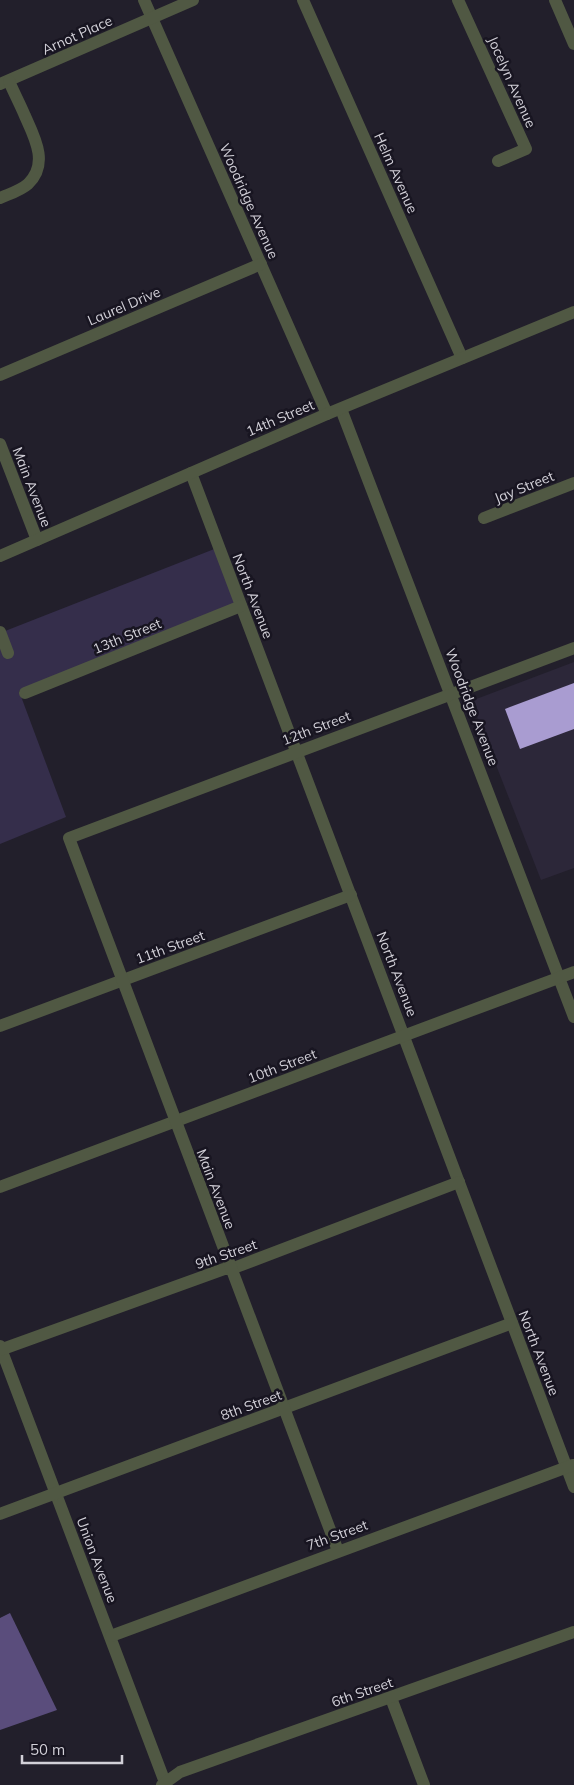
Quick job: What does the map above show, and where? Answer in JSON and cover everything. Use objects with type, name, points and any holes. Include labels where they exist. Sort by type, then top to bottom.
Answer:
[{"type":"street","name":"Woodridge Avenue","points":[[144,0],[327,414]]},
{"type":"street","name":"Arnot Place","points":[[4,83],[193,0]]},
{"type":"street","name":"Helm Avenue","points":[[303,0],[462,358]]},
{"type":"street","name":"Jocelyn Avenue","points":[[458,0],[526,149],[498,161]]},
{"type":"street","points":[[554,0],[574,44]]},
{"type":"street","points":[[0,198],[21,189],[29,183],[36,173],[39,162],[39,150],[36,139],[4,83]]},
{"type":"street","name":"Laurel Drive","points":[[0,375],[260,264]]},
{"type":"street","name":"14th Street","points":[[0,556],[341,408],[574,312]]},
{"type":"street","name":"Woodridge Avenue","points":[[341,408],[574,1016]]},
{"type":"street","name":"Main Avenue","points":[[0,444],[37,540]]},
{"type":"street","name":"North Avenue","points":[[191,473],[512,1323],[570,1466],[574,1486]]},
{"type":"street","name":"Jay Street","points":[[484,518],[574,483]]},
{"type":"street","name":"13th Street","points":[[25,693],[241,606]]},
{"type":"street","points":[[0,632],[8,653]]},
{"type":"street","name":"12th Street","points":[[69,838],[574,648]]},
{"type":"street","name":"Main Avenue","points":[[69,838],[338,1551]]},
{"type":"street","name":"11th Street","points":[[0,1026],[351,896]]},
{"type":"street","name":"10th Street","points":[[0,1187],[574,972]]},
{"type":"street","name":"9th Street","points":[[0,1348],[224,1269],[231,1269],[459,1182]]},
{"type":"street","name":"8th Street","points":[[0,1514],[512,1323]]},
{"type":"street","name":"Union Avenue","points":[[0,1348],[54,1493],[111,1636],[164,1784]]},
{"type":"street","name":"7th Street","points":[[111,1636],[570,1466]]},
{"type":"street","name":"6th Street","points":[[164,1784],[180,1772],[574,1632]]},
{"type":"street","points":[[391,1698],[424,1785]]},
{"type":"shaded area","points":[[222,546],[246,608],[19,691],[66,817],[0,844],[0,633]]},
{"type":"shaded area","points":[[574,662],[574,868],[541,880],[471,701]]},
{"type":"shaded area","points":[[10,1613],[57,1710],[0,1730],[0,1618]]},
{"type":"building","points":[[574,683],[574,729],[520,749],[505,709]]}]
